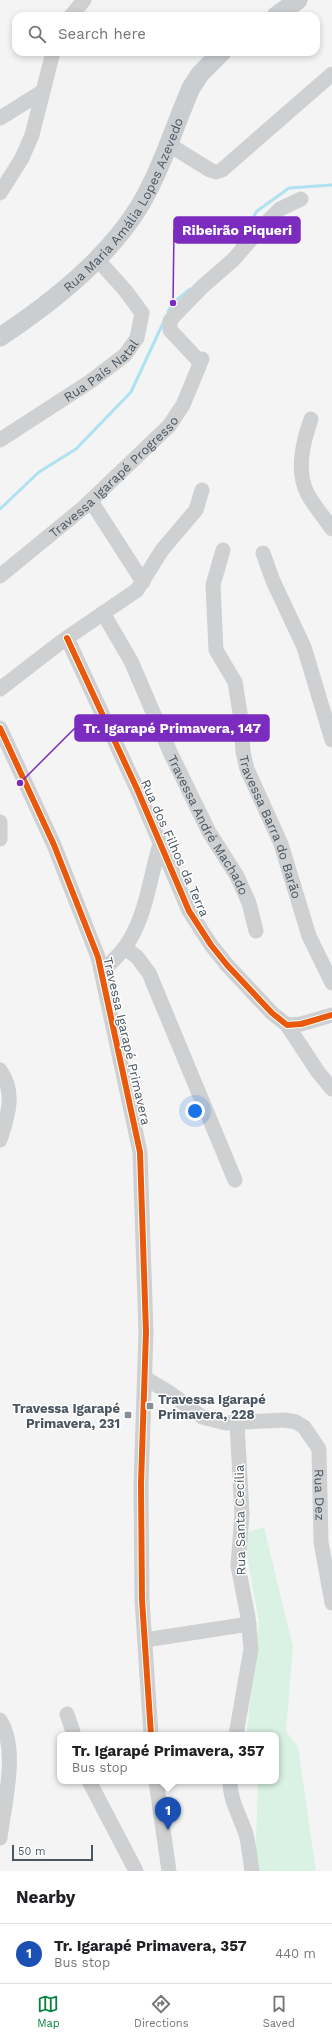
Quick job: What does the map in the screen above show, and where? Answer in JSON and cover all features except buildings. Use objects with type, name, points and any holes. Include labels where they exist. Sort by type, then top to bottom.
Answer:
[{"type":"main road","points":[[282,12],[298,0]]},
{"type":"main road","name":"Rua Maria Amália Lopes Azevedo","points":[[0,337],[52,299],[96,258],[121,231],[138,208],[151,185],[189,94],[200,74],[218,56]]},
{"type":"street","points":[[74,12],[84,0]]},
{"type":"street","points":[[0,193],[22,158],[32,135],[52,56]]},
{"type":"street","points":[[168,144],[210,170],[216,172],[222,170],[332,74]]},
{"type":"street","points":[[0,118],[42,92]]},
{"type":"street","name":"Travessa Igarapé Progresso","points":[[0,576],[91,501],[169,426],[183,404],[201,360],[170,330],[170,322],[202,287],[233,260],[280,209],[300,200]]},
{"type":"street","name":"Rua País Natal","points":[[0,440],[100,374],[125,355],[133,345],[140,332],[142,313],[125,290],[96,258]]},
{"type":"street","points":[[311,420],[304,441],[302,462],[303,479],[308,493],[332,529]]},
{"type":"street","points":[[0,689],[67,638],[137,590],[162,550],[196,510],[202,490]]},
{"type":"street","points":[[91,501],[143,582]]},
{"type":"street","name":"Travessa Barra do Barão","points":[[223,550],[213,585],[216,650],[235,682],[241,719],[243,752],[247,769],[281,844],[309,936],[332,983]]},
{"type":"street","points":[[263,553],[273,581],[304,647],[332,740]]},
{"type":"street","name":"Travessa André Machado","points":[[103,613],[131,661],[170,752],[209,832],[237,876],[249,903],[256,931]]},
{"type":"street","name":"Rua dos Filhos da Terra","points":[[67,638],[137,789],[189,911],[211,945],[252,993],[287,1025],[318,1072],[332,1089]]},
{"type":"street","name":"Travessa Igarapé Primavera","points":[[0,728],[54,845],[102,971],[140,1152],[146,1332],[141,1527],[145,1640],[151,1732]]},
{"type":"street","points":[[0,822],[0,839]]},
{"type":"street","points":[[102,971],[125,948],[139,921],[160,844]]},
{"type":"street","points":[[125,948],[137,957],[149,973],[235,1180]]},
{"type":"street","points":[[287,1025],[301,1024],[332,1015]]},
{"type":"street","points":[[0,1070],[6,1078],[10,1109],[0,1140]]},
{"type":"street","name":"Rua Dez","points":[[145,1378],[170,1393],[196,1414],[226,1423],[285,1420],[296,1422],[304,1427],[313,1438],[319,1449],[322,1542],[332,1603]]},
{"type":"street","name":"Rua Santa Cecília","points":[[237,1423],[242,1514],[238,1566],[249,1624],[251,1648],[237,1732]]},
{"type":"street","points":[[320,1458],[332,1467]]},
{"type":"street","points":[[145,1640],[249,1624]]},
{"type":"street","points":[[67,1714],[73,1732]]},
{"type":"street","points":[[0,1720],[9,1740],[10,1759],[2,1800],[0,1838]]},
{"type":"street","points":[[91,1784],[136,1871]]},
{"type":"street","points":[[156,1784],[169,1871]]},
{"type":"street","points":[[230,1784],[236,1810],[249,1845],[252,1871]]},
{"type":"green space","points":[[264,1527],[293,1647],[286,1731],[298,1747],[316,1871],[255,1871],[258,1784],[279,1784],[279,1732],[247,1731],[259,1622],[243,1534]]},
{"type":"waterway","points":[[237,245],[257,211],[289,188],[332,185]]},
{"type":"waterway","points":[[168,312],[173,303],[190,289]]},
{"type":"waterway","points":[[0,509],[39,472],[76,449],[131,392],[164,321]]},
{"type":"cycle path","points":[[67,638],[137,789],[189,911],[211,945],[227,965],[272,1013],[287,1025],[301,1024],[332,1015]]},
{"type":"cycle path","points":[[0,728],[54,845],[98,957],[140,1152],[146,1332],[141,1484],[142,1600],[151,1732]]},
{"type":"place","name":"Ribeirão Piqueri","points":[[173,303]]},
{"type":"place","name":"Tr. Igarapé Primavera, 147","points":[[20,783]]},
{"type":"place","name":"Travessa Igarapé Primavera, 228","points":[[150,1406]]},
{"type":"place","name":"Travessa Igarapé Primavera, 231","points":[[128,1415]]},
{"type":"place","name":"Tr. Igarapé Primavera, 357","points":[[168,1830]]}]
